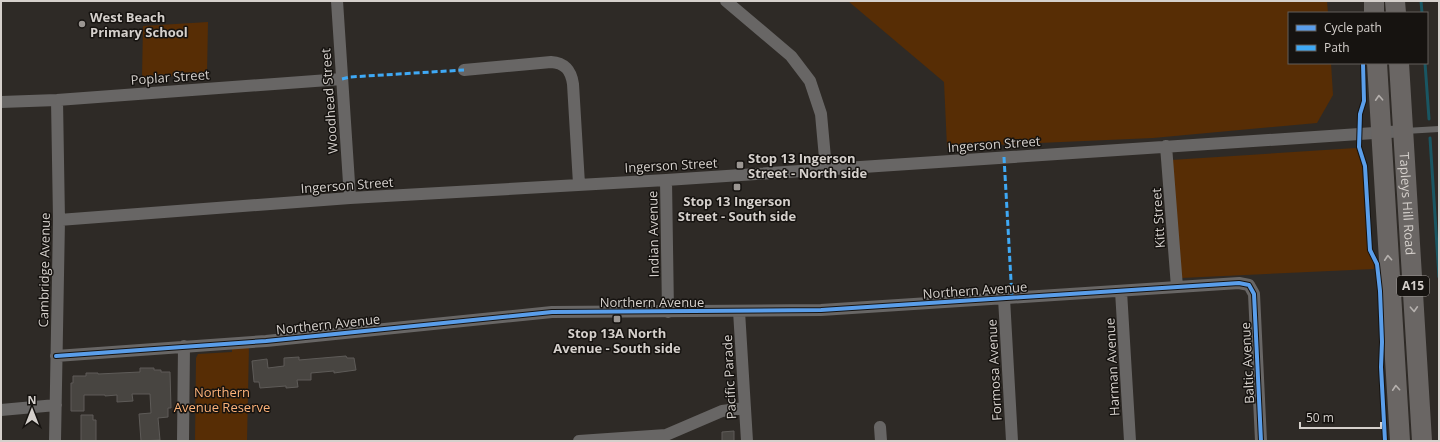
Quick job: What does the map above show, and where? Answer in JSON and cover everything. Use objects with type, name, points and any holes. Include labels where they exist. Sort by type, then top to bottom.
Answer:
[{"type":"main road","points":[[1374,1],[1374,12]]},
{"type":"main road","points":[[1395,1],[1396,12]]},
{"type":"main road","name":"Tapleys Hill Road","points":[[1377,64],[1380,133],[1400,441]]},
{"type":"main road","name":"Tapleys Hill Road","points":[[1399,64],[1422,441]]},
{"type":"street","name":"Woodhead Street","points":[[337,1],[350,198]]},
{"type":"street","points":[[726,1],[791,56],[810,81],[821,114],[826,169]]},
{"type":"street","points":[[464,70],[551,62],[562,64],[570,71],[573,84],[579,184]]},
{"type":"street","name":"Poplar Street","points":[[1,102],[57,100],[342,79]]},
{"type":"street","name":"Cambridge Avenue","points":[[55,441],[59,220],[57,100]]},
{"type":"street","name":"Ingerson Street","points":[[59,220],[350,198],[666,180],[1404,131]]},
{"type":"street","name":"Kitt Street","points":[[1166,146],[1177,287]]},
{"type":"street","name":"Indian Avenue","points":[[666,180],[668,312]]},
{"type":"street","name":"Northern Avenue","points":[[56,356],[266,340],[552,312],[821,310],[1239,283],[1249,285]]},
{"type":"street","name":"Baltic Avenue","points":[[1249,285],[1254,294],[1261,441]]},
{"type":"street","name":"Harman Avenue","points":[[1122,291],[1130,441]]},
{"type":"street","name":"Formosa Avenue","points":[[1004,298],[1012,441]]},
{"type":"street","name":"Pacific Parade","points":[[739,311],[747,441]]},
{"type":"street","points":[[183,441],[184,346]]},
{"type":"street","points":[[1,410],[56,405]]},
{"type":"street","points":[[579,441],[666,435],[722,411],[745,408]]},
{"type":"street","points":[[880,427],[881,441]]},
{"type":"lane","points":[[1404,131],[1439,129]]},
{"type":"green space","points":[[848,1],[1327,1],[1328,12],[1288,12],[1288,64],[1331,64],[1333,95],[1317,123],[1153,138],[947,147],[944,82]]},
{"type":"green space","points":[[208,22],[207,74],[142,78],[143,26]]},
{"type":"green space","points":[[1356,148],[1365,155],[1374,269],[1181,278],[1171,160]]},
{"type":"green space","name":"Northern Avenue Reserve","points":[[249,345],[247,441],[195,441],[196,358],[198,354],[232,352],[232,347]]},
{"type":"building","points":[[346,356],[347,358],[354,358],[356,370],[334,373],[334,371],[311,373],[311,380],[297,380],[298,387],[286,388],[286,386],[260,388],[259,382],[254,382],[252,361],[267,359],[268,368],[284,366],[284,358],[299,357],[299,360]]},
{"type":"building","points":[[140,368],[154,368],[154,370],[161,370],[161,372],[170,372],[171,408],[168,408],[168,417],[158,418],[160,440],[141,441],[139,414],[151,413],[150,394],[132,394],[133,401],[117,402],[117,395],[84,395],[84,411],[71,411],[71,383],[73,383],[73,376],[86,376],[86,373],[98,374],[140,372]]},
{"type":"building","points":[[81,415],[93,415],[93,420],[96,420],[96,441],[81,441]]},
{"type":"building","points":[[734,431],[734,441],[722,441],[722,432]]},
{"type":"waterway","points":[[1421,1],[1422,12]]},
{"type":"waterway","points":[[1425,64],[1429,119]]},
{"type":"waterway","points":[[1430,138],[1439,277]]},
{"type":"marked path","points":[[342,79],[350,77],[464,70]]},
{"type":"marked path","points":[[1004,157],[1012,298]]},
{"type":"cycle path","points":[[1363,64],[1364,101],[1360,114],[1359,147],[1365,166],[1370,250],[1377,264],[1380,291],[1382,342],[1381,367],[1385,441]]},
{"type":"cycle path","points":[[56,356],[266,341],[552,312],[821,310],[1239,283],[1249,285],[1254,294],[1261,441]]},
{"type":"place","name":"West Beach Primary School","points":[[82,24]]},
{"type":"place","name":"Stop 13 Ingerson Street - North side","points":[[740,165]]},
{"type":"place","name":"Stop 13 Ingerson Street - South side","points":[[737,187]]},
{"type":"place","name":"Stop 13A North Avenue - South side","points":[[617,319]]}]
